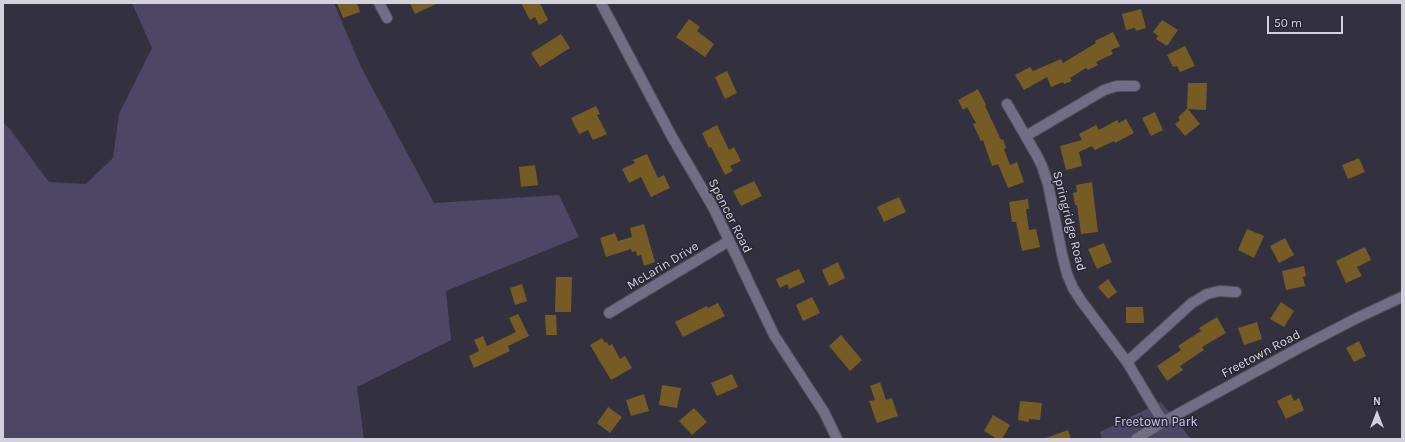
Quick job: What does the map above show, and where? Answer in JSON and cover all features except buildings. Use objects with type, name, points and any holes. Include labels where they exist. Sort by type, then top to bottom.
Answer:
[{"type":"street","points":[[379,3],[387,18]]},
{"type":"street","name":"Spencer Road","points":[[601,3],[672,137],[714,209],[774,335],[824,412],[838,439]]},
{"type":"street","points":[[1026,136],[1104,90],[1117,86],[1135,86]]},
{"type":"street","name":"Springridge Road","points":[[1007,104],[1036,154],[1048,184],[1062,254],[1073,288],[1127,362],[1163,422]]},
{"type":"street","name":"McLarin Drive","points":[[609,313],[729,241]]},
{"type":"street","points":[[1127,362],[1192,303],[1207,294],[1219,291],[1236,292]]},
{"type":"street","name":"Freetown Road","points":[[1136,439],[1163,422],[1357,318],[1402,297]]},
{"type":"green space","points":[[132,3],[334,3],[361,67],[434,203],[559,195],[579,237],[446,291],[451,340],[357,387],[364,439],[3,439],[3,123],[9,128],[49,182],[86,184],[113,158],[119,114],[152,48]]},
{"type":"green space","name":"Freetown Park","points":[[1161,402],[1191,439],[1102,439],[1100,432]]}]
